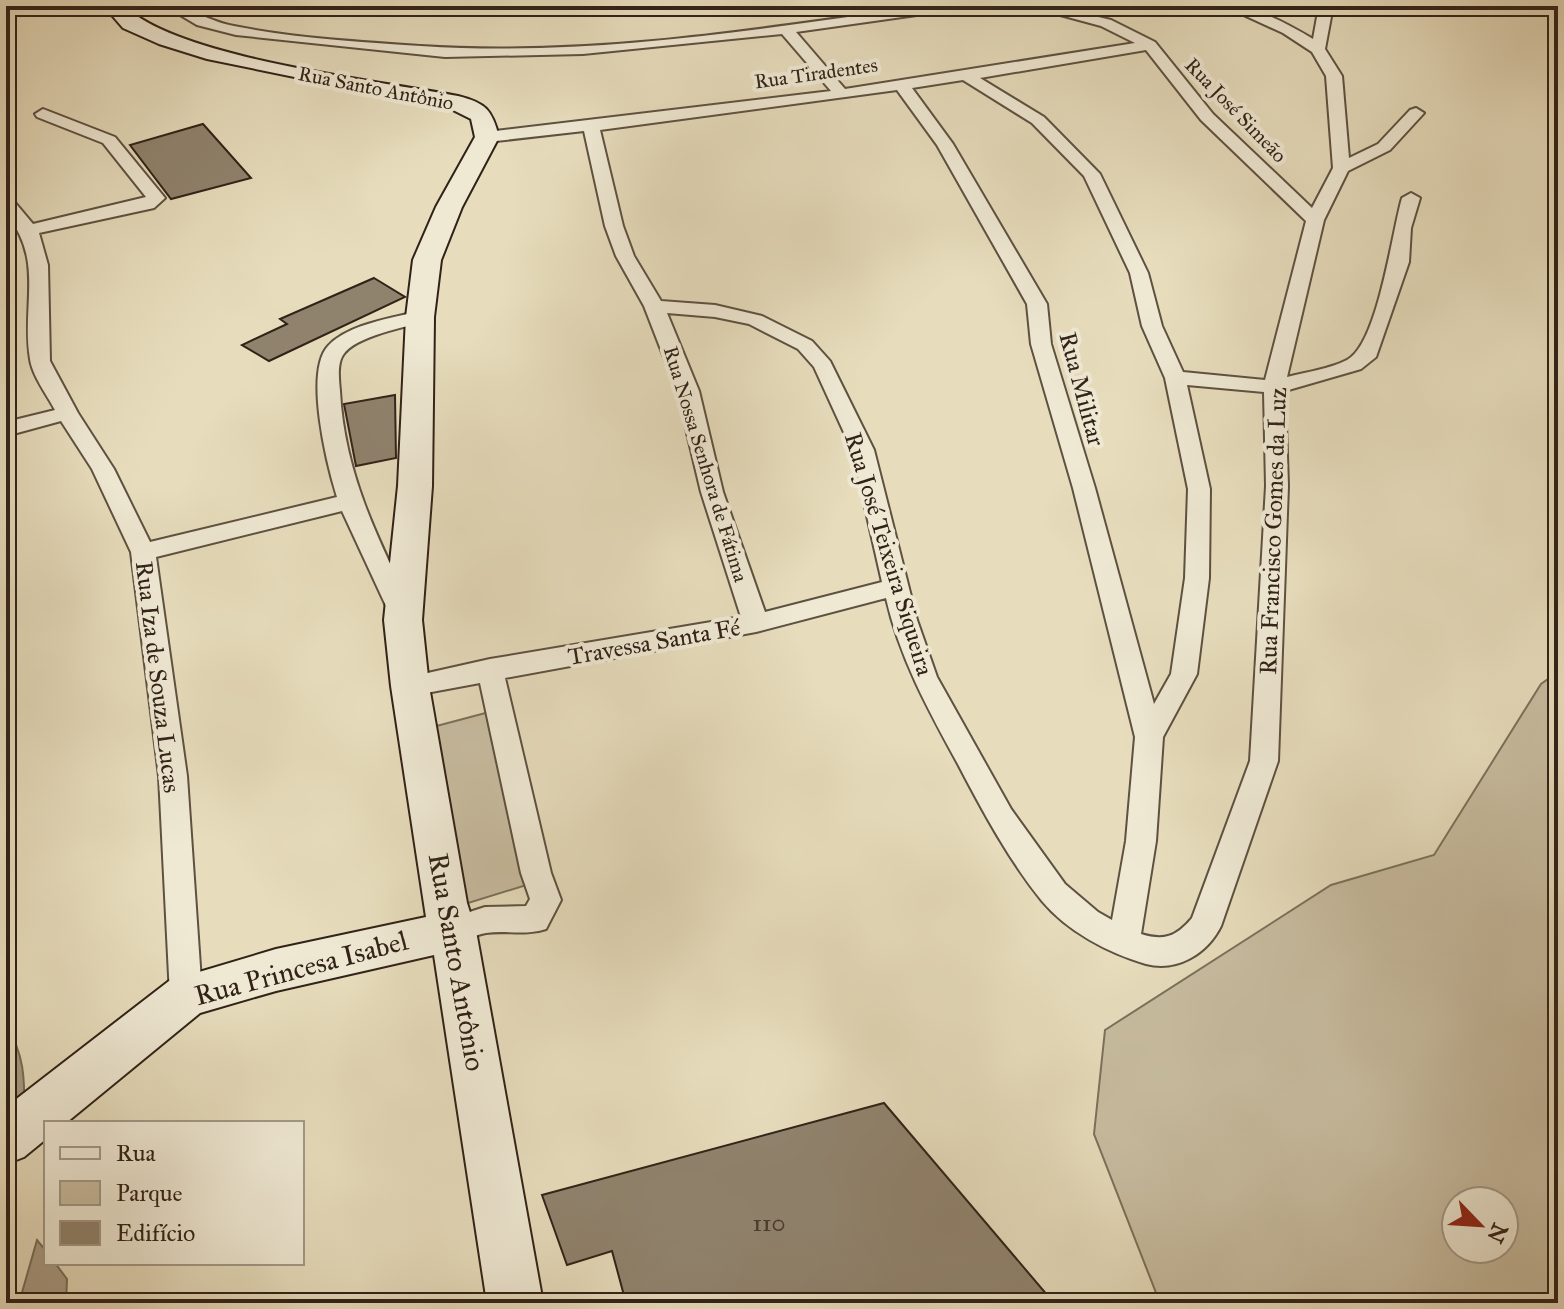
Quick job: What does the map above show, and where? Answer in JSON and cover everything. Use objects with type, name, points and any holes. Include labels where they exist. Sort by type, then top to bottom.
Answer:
[{"type":"main road","name":"Rua Santo Antônio","points":[[114,6],[124,21],[142,32],[185,46],[303,74],[416,94],[472,108],[482,115],[487,137],[449,207],[427,260],[420,317],[415,486],[403,620],[410,686],[445,903],[453,931],[515,1303]]},
{"type":"main road","name":"Rua Princesa Isabel","points":[[6,1139],[186,996],[276,970],[453,931]]},
{"type":"street","points":[[172,6],[199,21],[240,32],[446,52],[574,50],[785,29],[952,6]]},
{"type":"street","name":"Rua José Simeão","points":[[1034,6],[1093,19],[1150,45],[1207,117],[1315,220]]},
{"type":"street","points":[[1231,6],[1288,30],[1318,49],[1334,76],[1341,168],[1384,147],[1416,113]]},
{"type":"street","points":[[1318,49],[1324,17],[1319,6]]},
{"type":"street","points":[[785,29],[840,92]]},
{"type":"street","name":"Rua Tiradentes","points":[[487,137],[591,127],[967,76],[1150,45]]},
{"type":"street","points":[[967,76],[1038,120],[1092,174],[1139,273],[1152,326],[1175,378],[1199,489],[1197,578],[1184,674],[1149,737],[1141,841],[1124,942]]},
{"type":"street","name":"Rua Militar","points":[[900,83],[945,144],[1037,304],[1048,370],[1084,488],[1149,737]]},
{"type":"street","points":[[29,230],[148,204],[156,198],[109,140],[43,114]]},
{"type":"street","name":"Rua Nossa Senhora de Fátima","points":[[591,127],[614,226],[625,256],[654,306],[688,391],[712,492],[756,623]]},
{"type":"street","name":"Rua Francisco Gomes da Luz","points":[[1124,942],[1154,954],[1171,952],[1192,942],[1205,926],[1264,761],[1277,486],[1274,387],[1315,220],[1341,168]]},
{"type":"street","points":[[1175,378],[1274,387],[1343,370],[1369,353],[1400,262],[1402,228],[1411,198]]},
{"type":"street","name":"Rua Iza de Souza Lucas","points":[[6,203],[29,230],[39,265],[40,361],[67,413],[103,469],[143,552],[173,776],[186,996]]},
{"type":"street","name":"Rua José Teixeira Siqueira","points":[[654,306],[715,311],[755,320],[805,345],[823,365],[863,450],[896,587],[924,677],[1001,817],[1054,893],[1087,922],[1124,942]]},
{"type":"street","name":"Rua Santo Antônio","points":[[403,620],[350,501],[331,408],[328,361],[334,350],[347,341],[420,317]]},
{"type":"street","points":[[6,429],[67,413]]},
{"type":"street","points":[[143,552],[350,501]]},
{"type":"street","name":"Travessa Santa Fé","points":[[410,686],[756,623],[896,587]]},
{"type":"street","points":[[453,931],[485,920],[535,919],[546,900],[536,873],[490,669]]},
{"type":"green space","points":[[1558,672],[1558,1303],[1160,1303],[1094,1134],[1105,1030],[1331,885],[1434,855],[1541,684]]},
{"type":"green space","points":[[493,711],[536,882],[465,904],[429,728]]},
{"type":"shaded area","points":[[6,1025],[17,1046],[22,1067],[24,1112],[6,1101]]},
{"type":"shaded area","points":[[37,1240],[44,1249],[44,1265],[56,1265],[67,1279],[66,1303],[19,1303]]},
{"type":"building","points":[[203,124],[251,178],[171,199],[130,145]]},
{"type":"building","points":[[374,278],[405,297],[269,361],[242,345],[287,324],[280,319]]},
{"type":"building","points":[[395,395],[396,458],[356,466],[344,404]]},
{"type":"building","points":[[884,1103],[1054,1303],[626,1303],[612,1251],[567,1265],[542,1195]]}]
